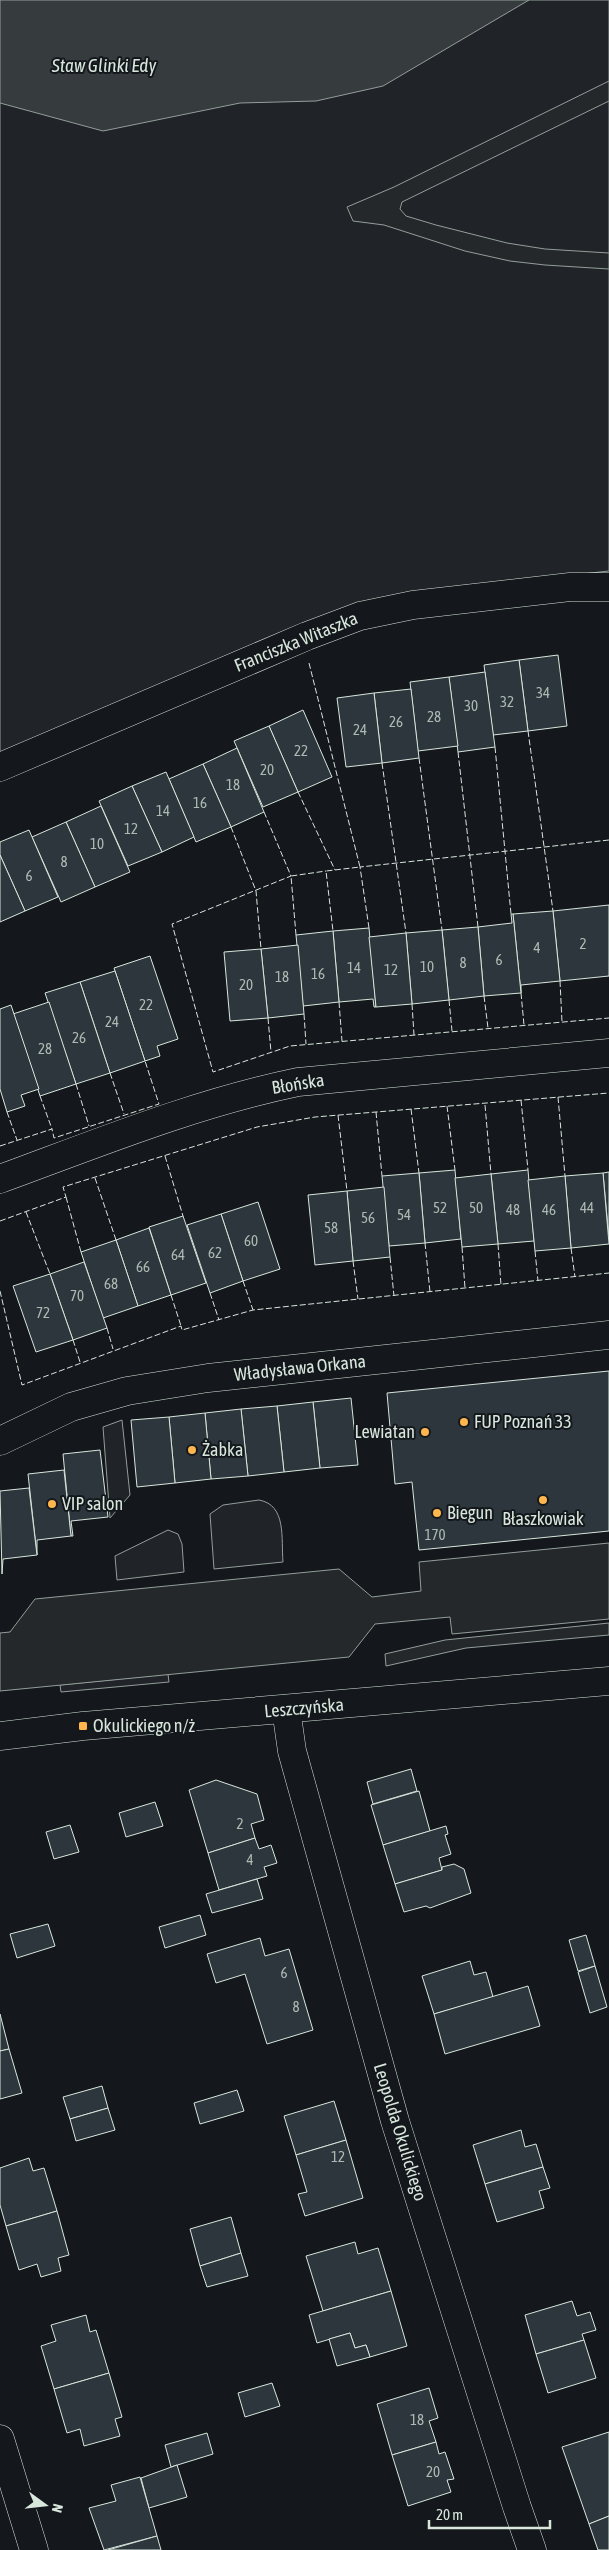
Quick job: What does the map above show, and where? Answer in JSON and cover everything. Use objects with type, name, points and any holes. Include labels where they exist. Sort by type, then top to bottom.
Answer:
[{"type":"street","name":"Franciszka Witaszka","points":[[0,767],[307,636],[360,616],[413,605],[570,587],[609,587]]},
{"type":"street","name":"Błońska","points":[[0,1179],[160,1120],[251,1092],[298,1082],[609,1053]]},
{"type":"street","name":"Władysława Orkana","points":[[0,1441],[71,1407],[127,1391],[208,1378],[609,1335]]},
{"type":"street","name":"Leszczyńska","points":[[0,1736],[286,1709],[609,1682]]},
{"type":"street","name":"Leopolda Okulickiego","points":[[286,1709],[292,1751],[395,2121],[516,2507],[532,2550]]},
{"type":"street","points":[[0,2439],[34,2550]]},
{"type":"shaded area","points":[[0,0],[609,0],[609,571],[482,585],[0,755]]},
{"type":"shaded area","points":[[609,81],[609,101],[402,202],[400,209],[406,216],[507,243],[545,249],[609,253],[609,269],[510,261],[465,251],[384,225],[353,221],[347,207],[394,187]]},
{"type":"shaded area","points":[[122,1420],[130,1495],[110,1518],[103,1427]]},
{"type":"shaded area","points":[[259,1500],[268,1503],[278,1516],[281,1524],[283,1562],[214,1569],[210,1514],[223,1505]]},
{"type":"shaded area","points":[[168,1530],[178,1534],[182,1544],[184,1572],[117,1580],[115,1556]]},
{"type":"shaded area","points":[[609,1543],[609,1619],[452,1634],[450,1617],[375,1624],[349,1657],[0,1691],[0,1633],[10,1632],[35,1599],[339,1569],[372,1597],[421,1591],[419,1562]]},
{"type":"shaded area","points":[[609,1623],[609,1635],[466,1648],[386,1666],[385,1654],[445,1640]]},
{"type":"shaded area","points":[[168,1674],[169,1682],[61,1692],[60,1685]]},
{"type":"water","name":"Staw Glinki Edy","points":[[0,0],[529,0],[383,86],[316,101],[240,103],[103,131],[0,103]]},
{"type":"building","points":[[558,655],[567,726],[528,731],[519,660]]},
{"type":"building","points":[[519,660],[528,731],[493,735],[484,665]]},
{"type":"building","points":[[485,672],[495,747],[458,752],[449,677]]},
{"type":"building","points":[[449,677],[458,746],[418,751],[410,682]]},
{"type":"building","points":[[411,689],[419,758],[382,763],[374,693]]},
{"type":"building","points":[[374,693],[382,763],[346,767],[337,698]]},
{"type":"building","points":[[303,710],[332,777],[298,792],[269,726]]},
{"type":"building","points":[[269,726],[298,792],[263,807],[234,741]]},
{"type":"building","points":[[237,748],[264,812],[231,827],[203,764]]},
{"type":"building","points":[[203,764],[231,827],[196,842],[169,779]]},
{"type":"building","points":[[166,772],[194,837],[162,852],[132,786]]},
{"type":"building","points":[[132,786],[162,852],[128,866],[99,801]]},
{"type":"building","points":[[101,806],[130,872],[95,887],[66,822]]},
{"type":"building","points":[[66,822],[95,887],[61,902],[32,837]]},
{"type":"building","points":[[29,830],[58,897],[25,911],[0,855],[0,842]]},
{"type":"building","points":[[0,855],[25,911],[0,922]]},
{"type":"building","points":[[609,905],[609,976],[560,981],[553,911]]},
{"type":"building","points":[[553,911],[560,981],[521,985],[521,993],[513,914]]},
{"type":"building","points":[[511,914],[513,914],[521,993],[484,996],[478,927],[512,923]]},
{"type":"building","points":[[478,927],[484,996],[449,1000],[442,930]]},
{"type":"building","points":[[369,928],[376,1007],[374,1007],[373,999],[339,1002],[333,931]]},
{"type":"building","points":[[442,930],[449,1000],[412,1004],[406,933]]},
{"type":"building","points":[[333,931],[339,1002],[303,1006],[296,935]]},
{"type":"building","points":[[406,933],[412,1004],[376,1007],[369,937]]},
{"type":"building","points":[[298,945],[304,1014],[268,1018],[261,949]]},
{"type":"building","points":[[261,949],[268,1018],[230,1021],[224,952]]},
{"type":"building","points":[[150,956],[178,1039],[157,1046],[160,1056],[145,1061],[114,968]]},
{"type":"building","points":[[115,971],[145,1061],[110,1073],[80,982]]},
{"type":"building","points":[[80,982],[110,1073],[76,1084],[45,993]]},
{"type":"building","points":[[49,1002],[76,1084],[40,1096],[13,1014]]},
{"type":"building","points":[[11,1005],[39,1089],[21,1095],[25,1106],[7,1112],[0,1089],[0,1009]]},
{"type":"building","points":[[455,1170],[461,1239],[425,1243],[419,1173]]},
{"type":"building","points":[[528,1170],[534,1241],[498,1244],[491,1174]]},
{"type":"building","points":[[609,1172],[609,1239],[603,1173]]},
{"type":"building","points":[[419,1173],[425,1243],[389,1246],[382,1176]]},
{"type":"building","points":[[603,1173],[609,1244],[571,1248],[565,1176]]},
{"type":"building","points":[[491,1174],[498,1244],[462,1247],[455,1178]]},
{"type":"building","points":[[565,1176],[571,1248],[535,1251],[528,1180]]},
{"type":"building","points":[[384,1187],[390,1257],[353,1261],[347,1191]]},
{"type":"building","points":[[347,1191],[353,1261],[315,1265],[308,1195]]},
{"type":"building","points":[[258,1202],[280,1269],[243,1281],[221,1214]]},
{"type":"building","points":[[221,1214],[243,1281],[210,1293],[187,1225]]},
{"type":"building","points":[[183,1216],[206,1283],[171,1295],[149,1227]]},
{"type":"building","points":[[149,1228],[171,1295],[138,1306],[116,1240]]},
{"type":"building","points":[[116,1240],[138,1306],[103,1318],[81,1252]]},
{"type":"building","points":[[84,1262],[107,1328],[73,1340],[50,1274]]},
{"type":"building","points":[[50,1274],[73,1340],[36,1352],[13,1286]]},
{"type":"building","points":[[609,1371],[609,1531],[419,1550],[412,1482],[395,1484],[387,1393]]},
{"type":"building","points":[[351,1398],[358,1465],[320,1468],[313,1402]]},
{"type":"building","points":[[313,1402],[320,1468],[284,1472],[277,1406]]},
{"type":"building","points":[[277,1406],[284,1472],[248,1476],[241,1409]]},
{"type":"building","points":[[241,1409],[248,1476],[211,1479],[205,1413]]},
{"type":"building","points":[[205,1413],[211,1479],[175,1483],[169,1417]]},
{"type":"building","points":[[169,1417],[175,1483],[137,1487],[131,1420]]},
{"type":"building","points":[[100,1450],[108,1517],[71,1521],[73,1536],[71,1536],[63,1454]]},
{"type":"building","points":[[64,1470],[71,1536],[37,1540],[37,1555],[28,1474]]},
{"type":"building","points":[[29,1488],[37,1555],[3,1559],[2,1574],[0,1491]]},
{"type":"building","points":[[411,1769],[417,1791],[373,1804],[367,1782]]},
{"type":"building","points":[[216,1780],[257,1794],[264,1820],[251,1824],[255,1838],[208,1853],[189,1790]]},
{"type":"building","points":[[419,1791],[430,1831],[383,1845],[371,1805]]},
{"type":"building","points":[[155,1802],[163,1826],[126,1837],[119,1813]]},
{"type":"building","points":[[70,1825],[79,1852],[54,1859],[46,1832]]},
{"type":"building","points":[[446,1826],[448,1834],[445,1835],[451,1854],[439,1858],[442,1870],[395,1884],[383,1845]]},
{"type":"building","points":[[255,1838],[259,1849],[271,1845],[277,1863],[264,1867],[267,1876],[219,1890],[208,1853]]},
{"type":"building","points":[[454,1864],[464,1869],[471,1893],[430,1908],[426,1906],[404,1912],[395,1884],[442,1870],[442,1867]]},
{"type":"building","points":[[257,1879],[263,1899],[212,1913],[206,1894]]},
{"type":"building","points":[[200,1915],[206,1935],[165,1948],[159,1927]]},
{"type":"building","points":[[48,1924],[55,1946],[17,1958],[10,1934]]},
{"type":"building","points":[[586,1935],[595,1966],[578,1971],[569,1940]]},
{"type":"building","points":[[260,1938],[265,1956],[289,1949],[313,2030],[267,2044],[245,1974],[216,1983],[207,1954]]},
{"type":"building","points":[[470,1961],[474,1975],[486,1972],[493,1997],[434,2014],[422,1976]]},
{"type":"building","points":[[595,1966],[607,2007],[590,2013],[578,1972]]},
{"type":"building","points":[[528,1986],[540,2026],[445,2054],[434,2014]]},
{"type":"building","points":[[0,2014],[9,2049],[0,2051]]},
{"type":"building","points":[[9,2049],[22,2093],[0,2099],[0,2051]]},
{"type":"building","points":[[102,2086],[108,2108],[70,2119],[63,2097]]},
{"type":"building","points":[[237,2090],[244,2111],[200,2124],[194,2103]]},
{"type":"building","points":[[334,2101],[346,2140],[296,2155],[284,2116]]},
{"type":"building","points":[[108,2108],[115,2130],[76,2141],[70,2119]]},
{"type":"building","points":[[521,2130],[525,2147],[536,2144],[543,2167],[485,2184],[473,2145]]},
{"type":"building","points":[[346,2140],[363,2198],[305,2216],[298,2194],[307,2192],[296,2155]]},
{"type":"building","points":[[29,2158],[33,2171],[44,2168],[57,2211],[6,2226],[0,2205],[0,2168]]},
{"type":"building","points":[[543,2167],[550,2188],[539,2191],[544,2208],[497,2222],[485,2184]]},
{"type":"building","points":[[57,2211],[69,2255],[58,2258],[61,2271],[41,2277],[37,2264],[19,2270],[6,2226]]},
{"type":"building","points":[[231,2217],[241,2253],[200,2266],[190,2229]]},
{"type":"building","points":[[355,2242],[358,2254],[378,2248],[391,2291],[323,2311],[306,2256]]},
{"type":"building","points":[[241,2253],[248,2276],[207,2287],[200,2266]]},
{"type":"building","points":[[391,2291],[407,2346],[370,2357],[366,2345],[355,2348],[350,2333],[317,2343],[309,2315]]},
{"type":"building","points":[[572,2301],[577,2316],[590,2312],[596,2330],[582,2334],[584,2340],[536,2354],[525,2315]]},
{"type":"building","points":[[86,2315],[90,2332],[96,2330],[109,2373],[54,2389],[41,2346],[56,2341],[51,2325]]},
{"type":"building","points":[[350,2333],[355,2348],[366,2345],[370,2357],[337,2366],[329,2339]]},
{"type":"building","points":[[584,2340],[596,2378],[548,2393],[536,2354]]},
{"type":"building","points":[[109,2373],[122,2417],[115,2419],[120,2436],[84,2446],[80,2429],[67,2433],[54,2389]]},
{"type":"building","points":[[272,2383],[280,2406],[245,2417],[238,2393]]},
{"type":"building","points":[[429,2388],[438,2418],[429,2421],[436,2442],[392,2455],[377,2404]]},
{"type":"building","points":[[609,2432],[609,2516],[589,2524],[562,2447]]},
{"type":"building","points":[[207,2433],[213,2454],[171,2467],[165,2445]]},
{"type":"building","points":[[436,2442],[439,2454],[445,2452],[454,2479],[447,2480],[451,2492],[408,2506],[392,2455]]},
{"type":"building","points":[[177,2465],[187,2497],[149,2508],[141,2478]]},
{"type":"building","points":[[140,2477],[157,2536],[104,2550],[89,2508],[116,2501],[111,2485]]},
{"type":"building","points":[[609,2516],[609,2550],[598,2550],[589,2524]]},
{"type":"building","points":[[157,2536],[161,2550],[108,2550]]},
{"type":"fence","points":[[309,663],[360,867],[326,871],[333,931]]},
{"type":"fence","points":[[528,731],[553,911]]},
{"type":"fence","points":[[495,747],[511,914]]},
{"type":"fence","points":[[458,752],[478,927]]},
{"type":"fence","points":[[419,758],[442,930]]},
{"type":"fence","points":[[382,763],[406,933]]},
{"type":"fence","points":[[298,792],[335,870]]},
{"type":"fence","points":[[264,812],[291,876],[172,924],[213,1072],[290,1046],[609,1018]]},
{"type":"fence","points":[[231,827],[256,891],[261,949]]},
{"type":"fence","points":[[369,928],[360,867],[609,840]]},
{"type":"fence","points":[[296,935],[291,876],[326,871]]},
{"type":"fence","points":[[560,981],[562,1022]]},
{"type":"fence","points":[[521,993],[524,1025]]},
{"type":"fence","points":[[484,996],[488,1028]]},
{"type":"fence","points":[[449,1000],[452,1031]]},
{"type":"fence","points":[[339,1002],[342,1041]]},
{"type":"fence","points":[[412,1004],[414,1035]]},
{"type":"fence","points":[[304,1014],[306,1044]]},
{"type":"fence","points":[[268,1018],[271,1052]]},
{"type":"fence","points":[[0,1146],[52,1129],[54,1138],[159,1104],[145,1061]]},
{"type":"fence","points":[[110,1073],[124,1114]]},
{"type":"fence","points":[[76,1084],[89,1126]]},
{"type":"fence","points":[[0,1221],[66,1197],[63,1187],[257,1127],[315,1117],[609,1093]]},
{"type":"fence","points":[[40,1096],[52,1129]]},
{"type":"fence","points":[[558,1097],[565,1176]]},
{"type":"fence","points":[[521,1100],[528,1170]]},
{"type":"fence","points":[[485,1105],[491,1174]]},
{"type":"fence","points":[[447,1106],[455,1170]]},
{"type":"fence","points":[[411,1109],[419,1173]]},
{"type":"fence","points":[[7,1112],[17,1140]]},
{"type":"fence","points":[[376,1112],[382,1176]]},
{"type":"fence","points":[[338,1115],[347,1191]]},
{"type":"fence","points":[[165,1156],[183,1216]]},
{"type":"fence","points":[[95,1178],[116,1240]]},
{"type":"fence","points":[[66,1197],[81,1252]]},
{"type":"fence","points":[[26,1212],[50,1274]]},
{"type":"fence","points":[[425,1243],[430,1292]]},
{"type":"fence","points":[[498,1244],[501,1285]]},
{"type":"fence","points":[[462,1247],[465,1288]]},
{"type":"fence","points":[[571,1248],[575,1277]]},
{"type":"fence","points":[[535,1251],[538,1281]]},
{"type":"fence","points":[[390,1257],[394,1296]]},
{"type":"fence","points":[[353,1261],[358,1299]]},
{"type":"fence","points":[[0,1291],[22,1385],[181,1326],[182,1330],[253,1310],[609,1273]]},
{"type":"fence","points":[[243,1281],[253,1310]]},
{"type":"fence","points":[[210,1293],[219,1320]]},
{"type":"fence","points":[[171,1295],[181,1326]]},
{"type":"fence","points":[[107,1328],[113,1349]]},
{"type":"fence","points":[[73,1340],[80,1362]]},
{"type":"place","name":"FUP Poznań 33","points":[[464,1422]]},
{"type":"place","name":"Lewiatan","points":[[425,1432]]},
{"type":"place","name":"Żabka","points":[[192,1450]]},
{"type":"place","name":"Błaszkowiak","points":[[543,1500]]},
{"type":"place","name":"VIP salon","points":[[52,1504]]},
{"type":"place","name":"Biegun","points":[[437,1513]]},
{"type":"place","name":"Okulickiego n/ż","points":[[83,1726]]}]
